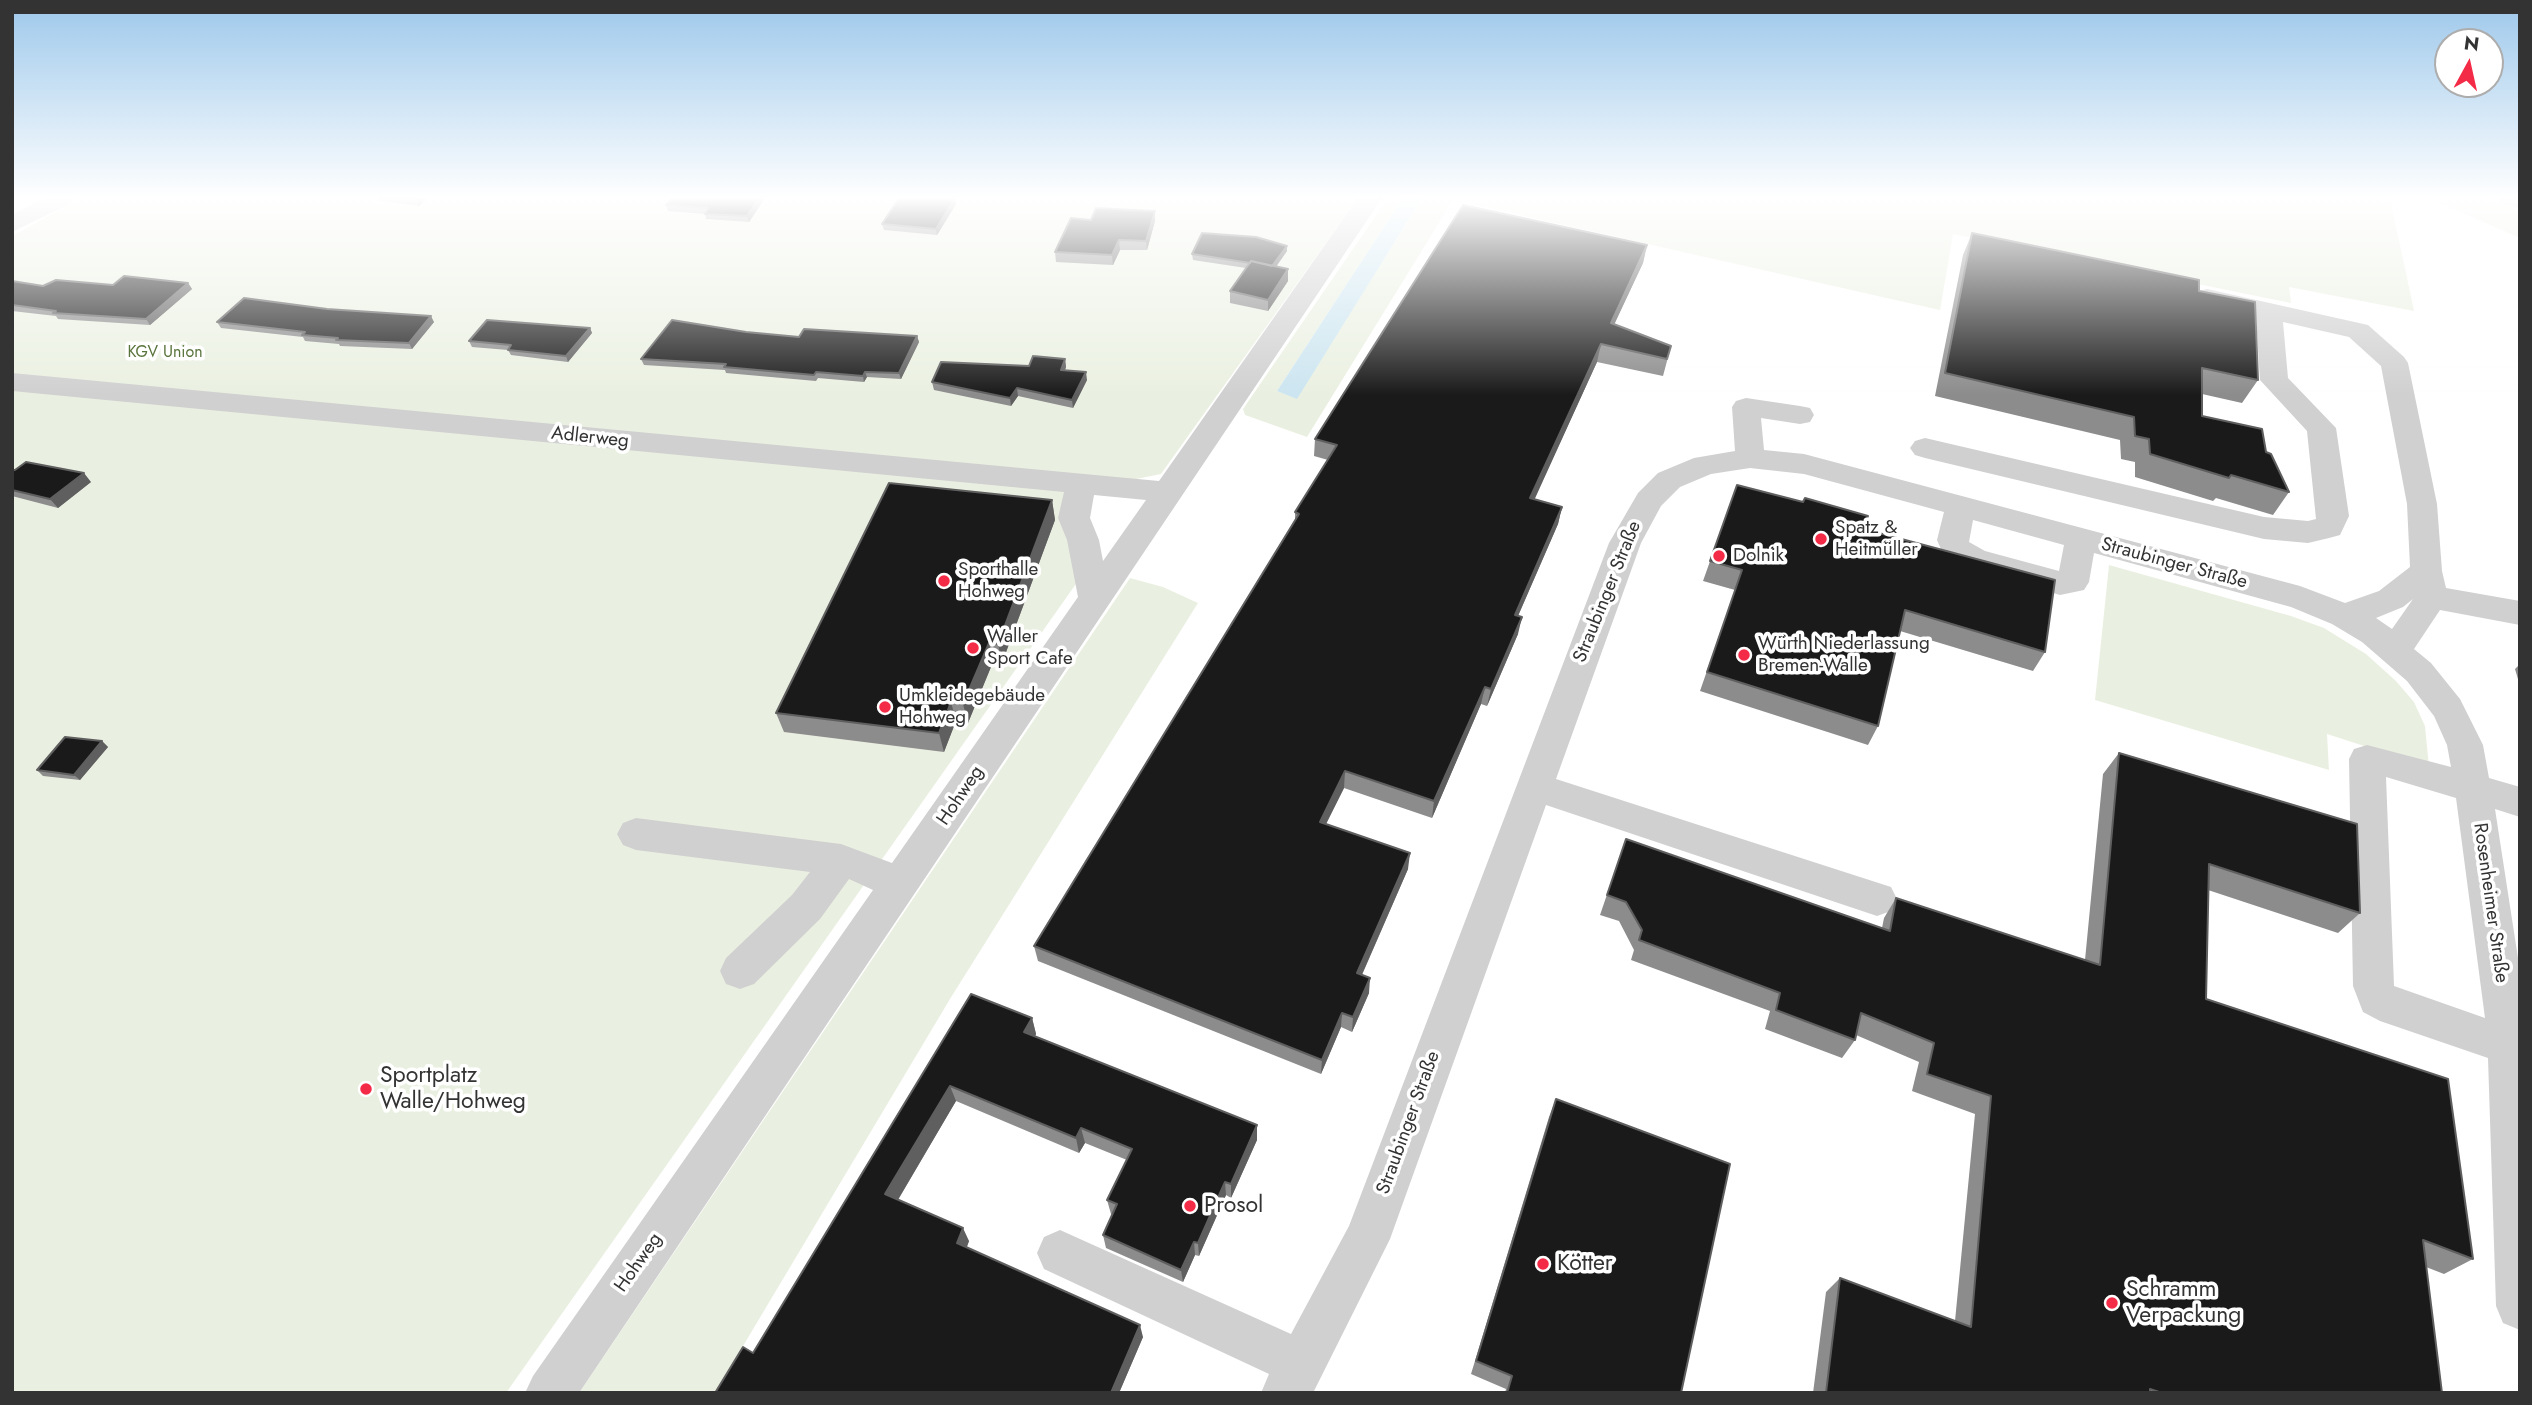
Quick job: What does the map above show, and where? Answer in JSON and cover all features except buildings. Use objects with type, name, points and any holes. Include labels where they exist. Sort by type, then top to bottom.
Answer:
[{"type":"street","name":"Hohweg","points":[[550,1393],[1325,264]]},
{"type":"street","points":[[2187,293],[2358,331],[2394,363],[2422,504],[2429,584]]},
{"type":"street","points":[[1925,448],[2263,528],[2308,532],[2329,527],[2333,516],[2321,428],[2274,380],[2269,310]]},
{"type":"street","name":"Adlerweg","points":[[12,382],[1080,486],[1168,492]]},
{"type":"street","points":[[1750,458],[1746,407],[1800,415]]},
{"type":"street","name":"Straubinger Straße","points":[[1295,1379],[1367,1239],[1625,542],[1648,500],[1669,480],[1705,465],[1750,458],[1804,464],[2300,598],[2371,633]]},
{"type":"street","points":[[1961,506],[1952,540],[1955,548],[1974,559],[2060,583],[2073,582],[2067,482]]},
{"type":"street","points":[[1080,486],[1074,518],[1083,540],[1095,600]]},
{"type":"street","points":[[2371,633],[2429,584]]},
{"type":"street","points":[[2371,633],[2376,606],[2429,584],[2520,613]]},
{"type":"street","name":"Rosenheimer Straße","points":[[2371,633],[2419,671],[2448,709],[2465,745],[2509,1045],[2520,1306]]},
{"type":"street","points":[[2509,1045],[2395,1008],[2378,999],[2373,986],[2365,767],[2367,760],[2377,760],[2520,802]]},
{"type":"street","points":[[1533,786],[1877,899]]},
{"type":"street","points":[[636,834],[841,860],[900,884]]},
{"type":"street","points":[[740,971],[806,907],[841,860]]},
{"type":"street","points":[[1060,1253],[1295,1379]]},
{"type":"green space","name":"Sportplatz Walle/Hohweg","points":[[12,264],[1311,264],[1161,474],[1073,492],[1078,581],[506,1393],[12,1393]]},
{"type":"green space","points":[[1343,264],[1360,264],[1277,391],[1297,398],[1381,264],[1414,264],[1307,437],[1245,415],[1243,409]]},
{"type":"green space","points":[[1734,264],[1948,264],[1940,310]]},
{"type":"green space","points":[[2098,264],[2404,264],[2414,311],[2289,287],[2291,303]]},
{"type":"green space","points":[[2109,565],[2291,616],[2324,628],[2366,654],[2396,681],[2414,702],[2425,726],[2429,767],[2327,734],[2329,770],[2095,700]]},
{"type":"green space","points":[[1130,578],[1163,587],[1198,603],[950,999],[715,1393],[579,1393]]},
{"type":"water","points":[[1360,264],[1381,264],[1297,399],[1277,391]]},
{"type":"place","name":"Spatz & Heitmüller","points":[[1821,539]]},
{"type":"place","name":"Dolnik","points":[[1719,556]]},
{"type":"place","name":"Sporthalle Hohweg","points":[[944,581]]},
{"type":"place","name":"Waller Sport Cafe","points":[[973,648]]},
{"type":"place","name":"Würth Niederlassung Bremen-Walle","points":[[1744,655]]},
{"type":"place","name":"Umkleidegebäude Hohweg","points":[[885,707]]},
{"type":"place","name":"Sportplatz Walle/Hohweg","points":[[366,1089]]},
{"type":"place","name":"Prosol","points":[[1190,1206]]},
{"type":"place","name":"Kötter","points":[[1543,1264]]},
{"type":"place","name":"Schramm Verpackung","points":[[2112,1303]]},
{"type":"park label","name":"KGV Union","points":[[165,353]]}]
